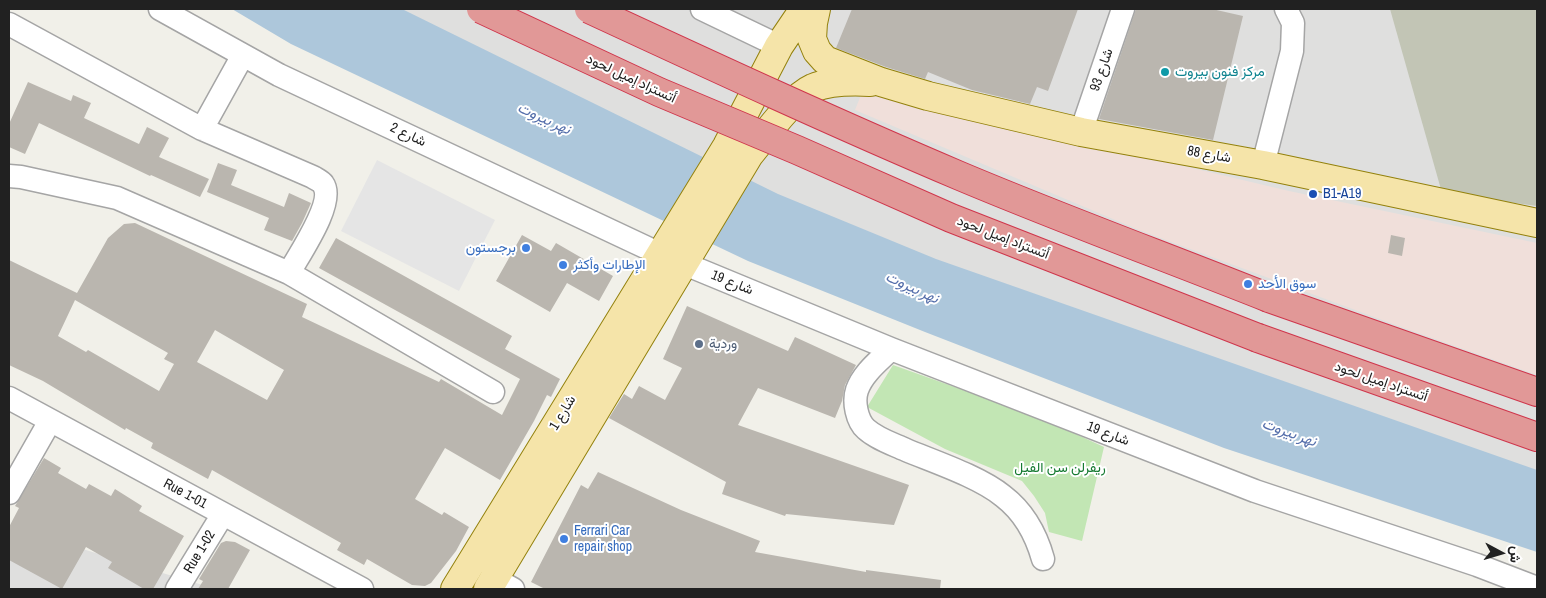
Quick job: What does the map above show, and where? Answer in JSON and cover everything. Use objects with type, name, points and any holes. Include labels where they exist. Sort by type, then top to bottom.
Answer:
[{"type":"highway","name":"أتستراد إميل لحود","points":[[481,9],[659,92],[951,218],[1258,338],[1537,437]]},
{"type":"highway","points":[[588,9],[808,110],[963,177],[1269,298],[1537,392]]},
{"type":"main road","points":[[738,150],[779,46],[804,9]]},
{"type":"main road","points":[[816,9],[812,39],[817,50],[825,60],[881,82]]},
{"type":"main road","points":[[738,150],[804,93],[813,88],[832,83],[881,82]]},
{"type":"main road","name":"شارع 88","points":[[881,82],[928,96],[1081,132],[1263,165],[1537,223]]},
{"type":"main road","name":"شارع 1","points":[[456,589],[665,245],[738,150]]},
{"type":"main road","name":"شارع 1","points":[[499,586],[690,255],[738,150]]},
{"type":"street","name":"شارع 2","points":[[160,9],[279,75],[665,245]]},
{"type":"street","points":[[702,9],[779,46]]},
{"type":"street","name":"شارع 93","points":[[1081,132],[1123,9]]},
{"type":"street","points":[[1263,165],[1292,51],[1292,23],[1286,9]]},
{"type":"street","points":[[9,24],[202,129],[313,177],[323,184],[326,195],[324,210],[289,273]]},
{"type":"street","points":[[202,129],[243,55]]},
{"type":"street","points":[[9,176],[117,198],[289,273],[493,392]]},
{"type":"street","name":"شارع 19","points":[[690,255],[891,349],[1255,491],[1477,565],[1537,588]]},
{"type":"street","points":[[891,349],[867,373],[857,391],[856,411],[865,428],[883,441],[971,477],[1002,495],[1022,513],[1039,542],[1043,559]]},
{"type":"street","name":"Rue 1-01","points":[[9,398],[362,589]]},
{"type":"street","points":[[9,493],[50,420]]},
{"type":"street","name":"Rue 1-02","points":[[177,589],[223,514]]},
{"type":"shaded area","points":[[304,9],[1537,9],[1537,522]]},
{"type":"shaded area","points":[[1390,9],[1537,9],[1537,206],[1442,193]]},
{"type":"shaded area","name":"سوق الأحد","points":[[863,90],[1289,191],[1537,243],[1537,375],[1139,230],[855,110]]},
{"type":"shaded area","points":[[377,160],[495,220],[459,291],[341,231]]},
{"type":"shaded area","points":[[9,527],[216,589],[9,589]]},
{"type":"green space","name":"ريفرلن سن الفيل","points":[[893,365],[1039,417],[1104,447],[1082,541],[1049,532],[1045,513],[1022,481],[945,449],[867,407]]},
{"type":"water","name":"نهر بيروت","points":[[232,9],[402,9],[778,194],[936,259],[1537,470],[1537,552],[1224,448],[748,261],[291,44]]},
{"type":"building","points":[[852,9],[1078,9],[1048,91],[1037,87],[1030,104],[972,90],[928,72],[925,79],[836,48]]},
{"type":"building","points":[[1136,9],[1212,9],[1243,16],[1213,140],[1099,119]]},
{"type":"building","points":[[28,82],[71,101],[73,95],[91,103],[84,118],[139,144],[147,127],[169,138],[159,157],[209,179],[200,197],[150,176],[39,123],[25,154],[9,147],[9,124]]},
{"type":"building","points":[[218,163],[237,170],[231,185],[284,207],[289,193],[311,203],[292,241],[264,230],[269,218],[207,192]]},
{"type":"building","points":[[135,223],[307,304],[302,317],[439,382],[441,379],[502,415],[520,379],[319,268],[336,238],[512,336],[505,349],[560,379],[551,397],[547,395],[500,480],[445,448],[415,499],[442,515],[444,512],[469,527],[456,551],[431,583],[425,586],[412,585],[367,559],[364,565],[337,550],[341,543],[212,470],[208,479],[151,448],[153,443],[126,428],[125,430],[43,381],[9,365],[9,260],[77,293],[108,238],[124,224]],"holes":[[[75,300],[168,353],[164,359],[174,364],[159,391],[88,350],[86,352],[58,336]],[[215,330],[284,370],[267,400],[197,362]]]},
{"type":"building","points":[[522,235],[551,251],[556,243],[613,276],[599,301],[567,283],[550,312],[496,281]]},
{"type":"building","points":[[1391,235],[1405,238],[1402,256],[1388,253]]},
{"type":"building","points":[[687,306],[788,351],[795,337],[856,365],[845,385],[842,401],[835,418],[758,388],[738,425],[909,485],[894,525],[786,514],[785,516],[722,494],[726,482],[609,418],[624,394],[632,399],[639,386],[665,400],[682,368],[663,359]]},
{"type":"building","points":[[44,458],[61,468],[58,473],[86,489],[89,484],[111,496],[115,489],[142,506],[139,511],[184,536],[153,589],[144,589],[108,568],[112,562],[86,547],[62,589],[9,560],[9,527],[19,508],[15,506]]},
{"type":"building","points":[[598,472],[681,510],[760,541],[755,552],[866,572],[866,570],[941,580],[940,589],[545,589],[531,582],[581,485],[588,489]]},
{"type":"building","points":[[226,541],[235,542],[250,550],[228,589],[198,589],[203,581],[199,579],[221,543]]},
{"type":"place","name":"مركز فنون بيروت","points":[[1165,72]]},
{"type":"place","name":"B1-A19","points":[[1313,194]]},
{"type":"place","name":"برجستون","points":[[526,248]]},
{"type":"place","name":"الإطارات وأكثر","points":[[563,265]]},
{"type":"place","name":"سوق الأحد","points":[[1248,284]]},
{"type":"place","name":"وردية","points":[[699,344]]},
{"type":"place","name":"Ferrari Car repair shop","points":[[564,539]]}]
